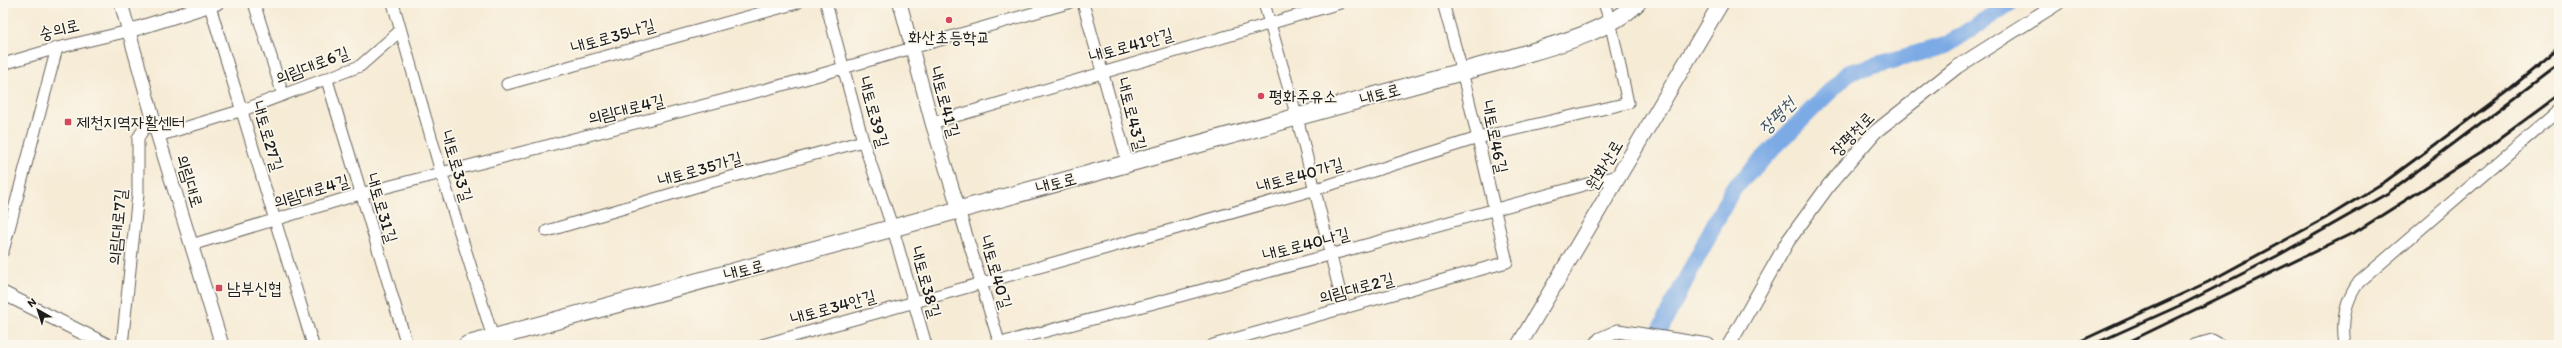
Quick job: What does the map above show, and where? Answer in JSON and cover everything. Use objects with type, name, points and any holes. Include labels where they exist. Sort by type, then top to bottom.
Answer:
[{"type":"main road","name":"내토로","points":[[467,345],[494,342],[959,210],[1569,41],[1630,10],[1637,3]]},
{"type":"main road","name":"원화산로","points":[[1519,345],[1721,3]]},
{"type":"street","name":"의림대로","points":[[121,3],[152,116],[222,345]]},
{"type":"street","points":[[254,3],[283,95]]},
{"type":"street","name":"내토로33길","points":[[393,3],[441,172],[494,342]]},
{"type":"street","name":"내토로35나길","points":[[507,84],[797,3]]},
{"type":"street","name":"내토로39길","points":[[826,3],[863,141],[894,229]]},
{"type":"street","name":"내토로41길","points":[[900,3],[932,123],[959,210]]},
{"type":"street","name":"의림대로4길","points":[[191,245],[360,194],[441,172],[628,127],[843,69],[1068,3]]},
{"type":"street","name":"내토로43길","points":[[1083,3],[1103,70],[1128,164]]},
{"type":"street","points":[[1264,3],[1297,117],[1344,309]]},
{"type":"street","name":"내토로41안길","points":[[932,123],[1103,70],[1340,3]]},
{"type":"street","name":"내토로46길","points":[[1443,3],[1462,71],[1493,210],[1507,262]]},
{"type":"street","points":[[1604,3],[1610,21]]},
{"type":"street","name":"장평천로","points":[[1728,345],[1788,241],[1828,185],[1875,132],[1957,67],[2058,3]]},
{"type":"street","name":"숭의로","points":[[3,64],[57,48],[129,31],[212,4]]},
{"type":"street","name":"내토로27길","points":[[212,4],[313,345]]},
{"type":"street","name":"내토로40가길","points":[[914,302],[1314,190],[1478,138],[1628,102],[1610,21]]},
{"type":"street","name":"의림대로6길","points":[[158,136],[243,110],[327,80],[360,66],[400,31]]},
{"type":"street","points":[[3,251],[57,48]]},
{"type":"street","name":"내토로31길","points":[[327,80],[360,194],[407,345]]},
{"type":"street","points":[[2345,345],[2345,308],[2351,292],[2359,282],[2559,110]]},
{"type":"street","name":"의림대로7길","points":[[122,345],[138,194],[138,138],[152,116]]},
{"type":"street","name":"내토로35가길","points":[[547,231],[705,184],[863,141]]},
{"type":"street","name":"내토로40나길","points":[[998,344],[1620,175]]},
{"type":"street","name":"내토로40길","points":[[959,210],[998,344]]},
{"type":"street","name":"내토로38길","points":[[894,229],[926,345]]},
{"type":"street","name":"의림대로2길","points":[[1213,345],[1507,262]]},
{"type":"street","points":[[3,293],[107,345]]},
{"type":"street","name":"내토로34안길","points":[[762,345],[914,302]]},
{"type":"street","points":[[1596,345],[1600,339],[1618,331],[1708,345]]},
{"type":"street","points":[[2194,345],[2212,340],[2221,345]]},
{"type":"waterway","name":"장평천","points":[[1652,345],[1732,190],[1848,73],[1947,45],[2010,3]]},
{"type":"railway","points":[[2072,345],[2208,282],[2326,218],[2386,181],[2506,92],[2559,48]]},
{"type":"railway","points":[[2092,345],[2181,305],[2277,256],[2388,193],[2559,64]]},
{"type":"railway","points":[[2122,345],[2357,231],[2480,153],[2559,95]]},
{"type":"place","name":"화산초등학교","points":[[949,20]]},
{"type":"place","name":"평화주유소","points":[[1261,96]]},
{"type":"place","name":"제천지역자활센터","points":[[68,122]]},
{"type":"place","name":"남부신협","points":[[219,288]]}]
